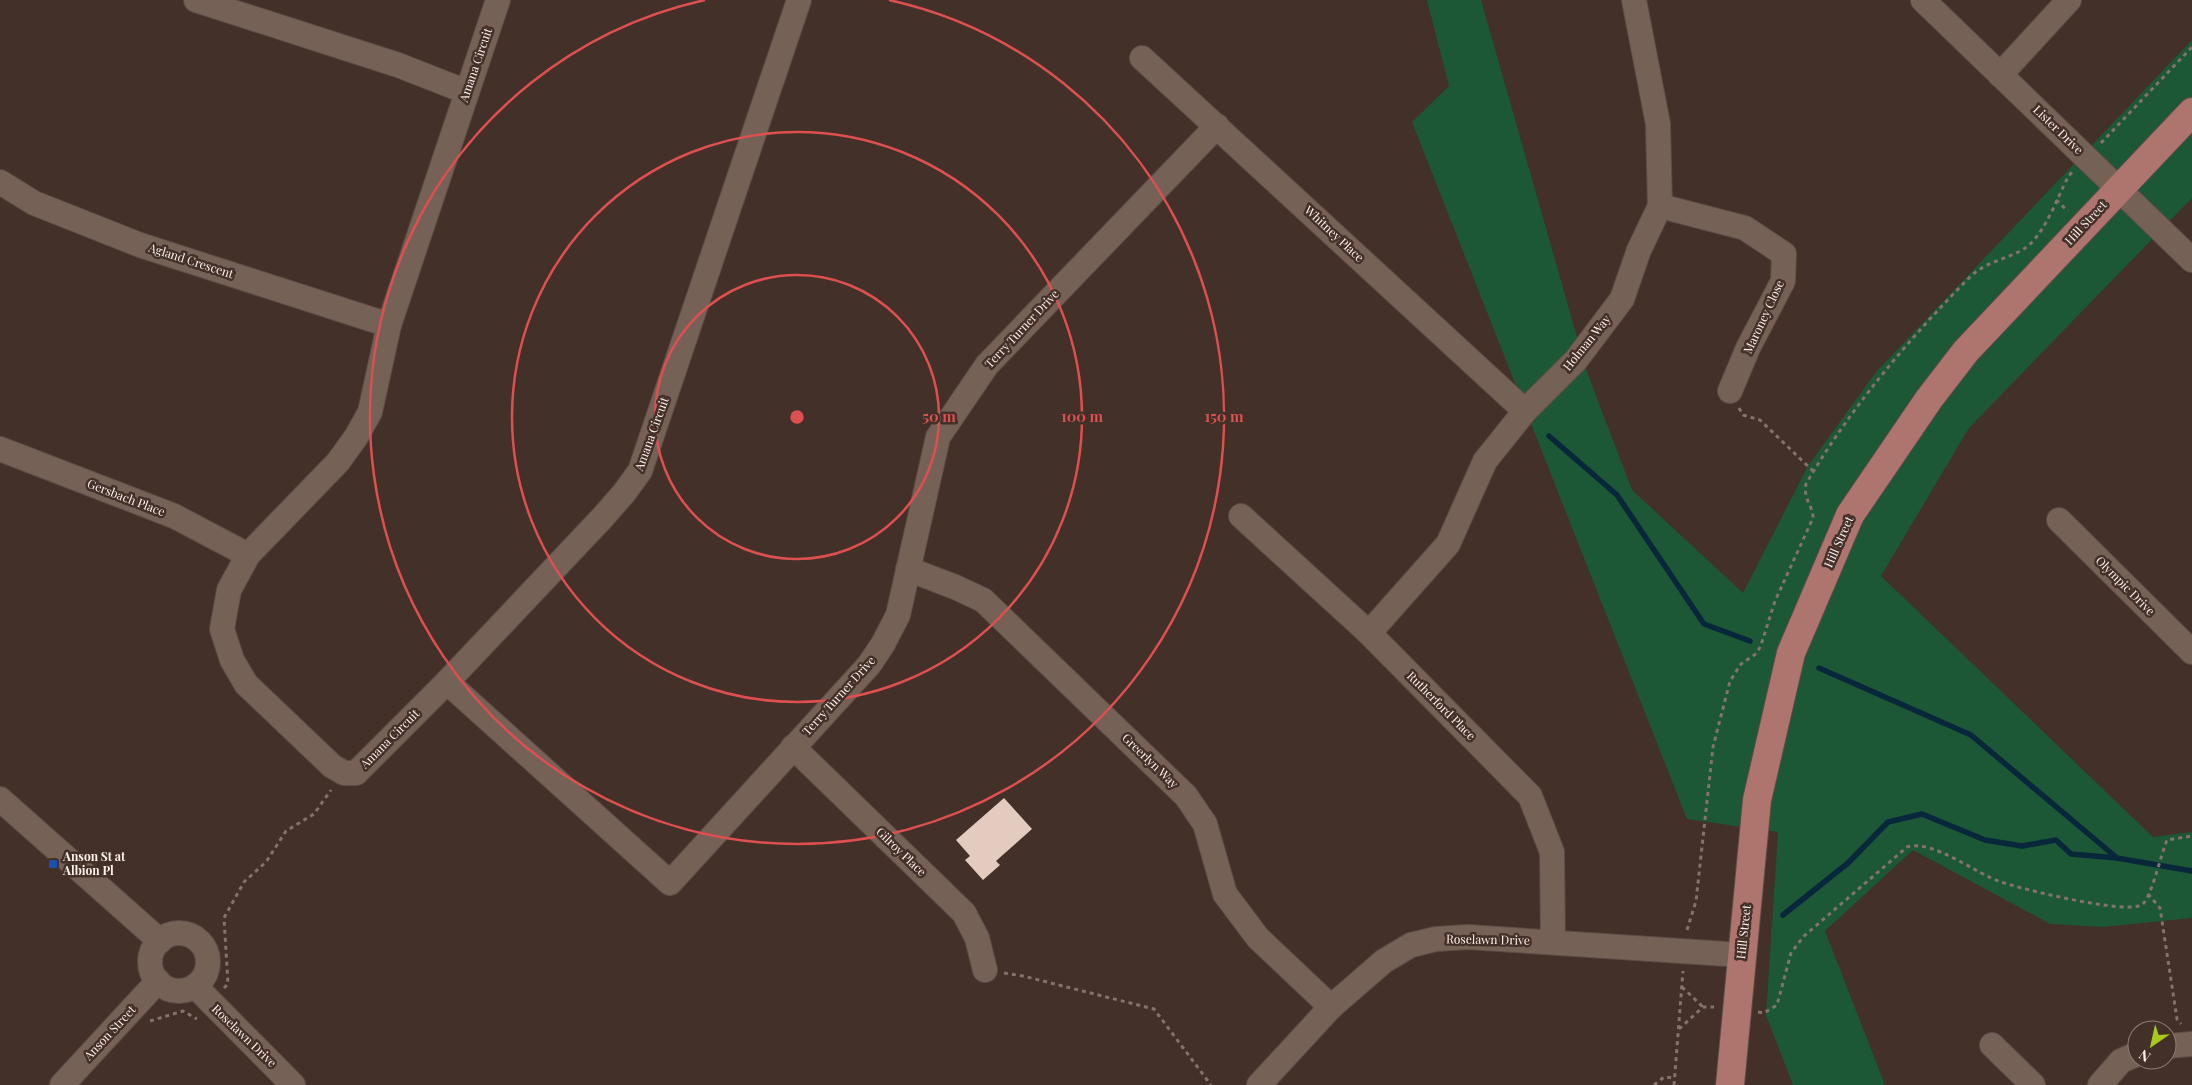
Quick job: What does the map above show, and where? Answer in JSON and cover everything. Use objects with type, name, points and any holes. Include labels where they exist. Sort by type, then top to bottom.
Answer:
[{"type":"main road","name":"Hill Street","points":[[1730,1085],[1757,800],[1790,653],[1850,515],[1929,399],[1966,351],[2192,112]]},
{"type":"street","points":[[196,0],[398,65],[467,92]]},
{"type":"street","name":"Amana Circuit","points":[[498,0],[389,325],[370,412],[356,437],[322,479],[248,555],[229,590],[222,629],[232,660],[246,684],[332,766],[344,773],[356,772],[447,682],[603,517],[640,471],[798,0]]},
{"type":"street","name":"Holman Way","points":[[1369,633],[1448,544],[1485,462],[1525,411],[1576,360],[1622,299],[1639,250],[1660,206],[1658,124],[1634,0]]},
{"type":"street","name":"Lister Drive","points":[[1923,0],[2192,260]]},
{"type":"street","points":[[2000,74],[2070,0]]},
{"type":"street","name":"Whitney Place","points":[[1142,58],[1525,411]]},
{"type":"street","name":"Terry Turner Drive","points":[[447,682],[670,883],[869,665],[883,644],[898,615],[938,437],[987,365],[1217,126]]},
{"type":"street","name":"Agland Crescent","points":[[0,182],[34,203],[140,244],[389,325]]},
{"type":"street","name":"Maroney Close","points":[[1660,206],[1744,228],[1784,254],[1783,281],[1748,348],[1730,392]]},
{"type":"street","name":"Gersbach Place","points":[[0,449],[174,516],[248,555]]},
{"type":"street","name":"Rutherford Place","points":[[1241,516],[1369,633],[1530,796],[1552,852],[1553,942]]},
{"type":"street","name":"Olympic Drive","points":[[2058,520],[2192,652]]},
{"type":"street","name":"Greerlyn Way","points":[[908,569],[983,600],[1186,796],[1205,824],[1225,894],[1258,938],[1331,1006]]},
{"type":"street","name":"Gilroy Place","points":[[793,747],[964,913],[977,938],[986,970]]},
{"type":"street","points":[[0,800],[160,941]]},
{"type":"street","points":[[180,933],[191,936],[200,942],[206,950],[209,961],[207,972],[195,986],[180,991],[164,987],[158,981],[154,975],[151,961],[152,953],[160,941],[169,935],[180,933]]},
{"type":"street","name":"Roselawn Drive","points":[[1259,1085],[1331,1006],[1384,961],[1412,944],[1436,939],[1468,937],[1742,955]]},
{"type":"street","name":"Anson Street","points":[[62,1085],[158,981]]},
{"type":"street","name":"Roselawn Drive","points":[[195,986],[294,1085]]},
{"type":"street","points":[[1992,1045],[2034,1085]]},
{"type":"street","points":[[2100,1085],[2121,1061],[2127,1058]]},
{"type":"path","points":[[2087,158],[2192,46]]},
{"type":"path","points":[[1730,392],[1743,415],[1760,420],[1813,471]]},
{"type":"path","points":[[146,1022],[183,1011],[196,1019],[228,984],[224,918],[244,882],[266,862],[286,831],[314,814],[344,773]]},
{"type":"path","points":[[1682,987],[1703,1007],[1737,1008],[1764,1013],[1777,1005],[1791,953],[1804,936],[1818,926],[1897,855],[1913,845],[1928,847],[2002,882],[2057,897],[2105,905],[2135,907],[2143,904],[2151,889],[2161,853],[2167,840],[2192,836]]},
{"type":"path","points":[[2148,894],[2160,908],[2178,1019],[2187,1035]]},
{"type":"path","points":[[1674,1085],[1684,950]]},
{"type":"path","points":[[986,970],[1023,976],[1154,1009],[1211,1085]]},
{"type":"path","points":[[1679,1029],[1703,1007]]},
{"type":"path","points":[[1654,1085],[1664,1077],[1674,1078]]},
{"type":"green space","points":[[1427,0],[1481,0],[1587,372],[1632,490],[1743,593],[1808,466],[1876,372],[2192,40],[2192,198],[1969,428],[1881,576],[2153,837],[2192,832],[2192,918],[2103,927],[2050,924],[1913,850],[1825,931],[1885,1085],[1793,1085],[1766,1015],[1778,832],[1687,819],[1412,122],[1449,86]]},
{"type":"building","points":[[1004,798],[1032,829],[996,861],[1000,865],[983,880],[965,860],[970,856],[956,840]]},
{"type":"waterway","points":[[1549,436],[1617,495],[1704,624],[1750,641]]},
{"type":"waterway","points":[[1819,668],[1971,735],[2117,858],[2192,871]]},
{"type":"waterway","points":[[1783,915],[1848,863],[1888,822],[1922,814],[1985,840],[2022,846],[2056,840],[2071,854],[2117,858]]},
{"type":"place","name":"Anson St at Albion Pl","points":[[53,864]]}]
